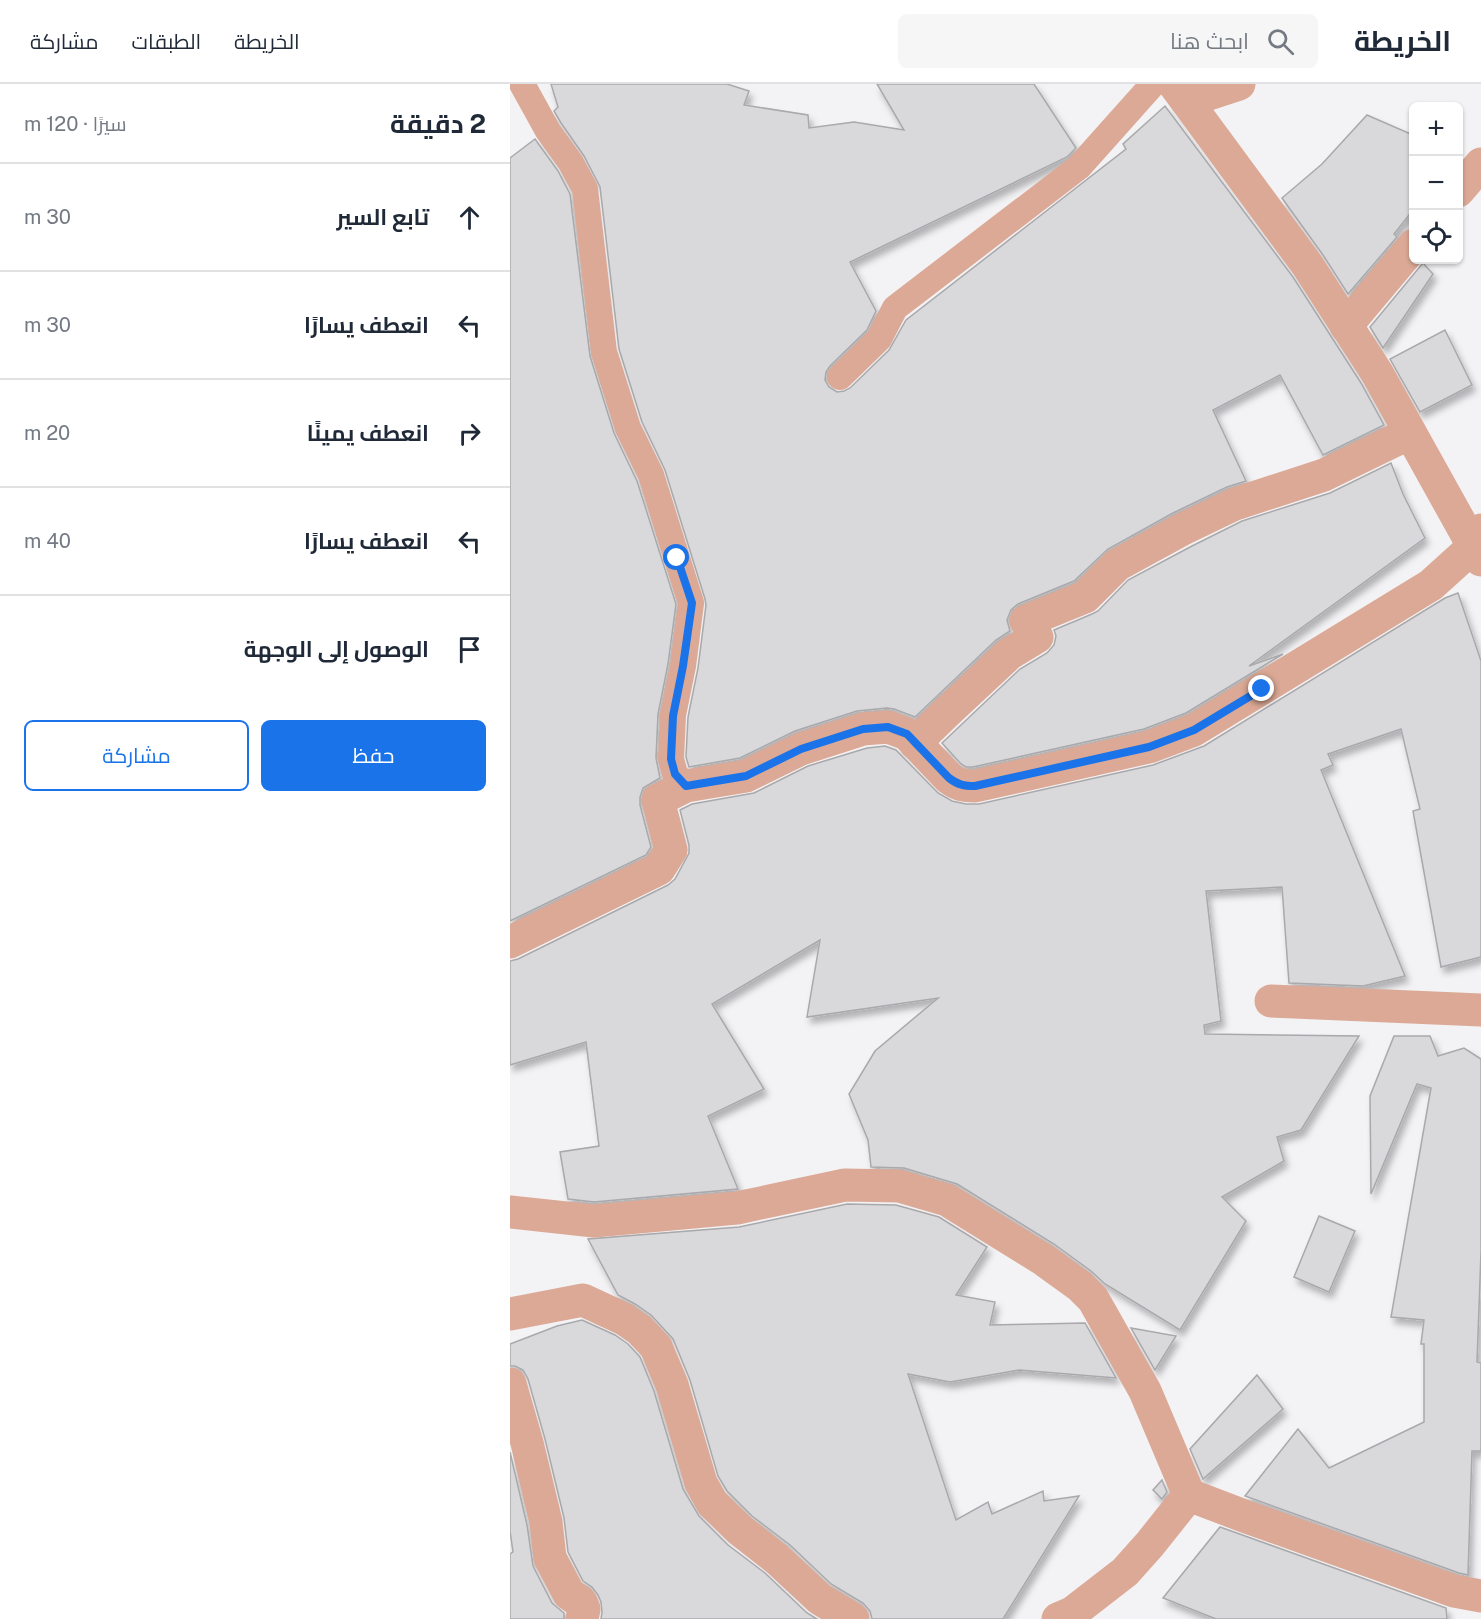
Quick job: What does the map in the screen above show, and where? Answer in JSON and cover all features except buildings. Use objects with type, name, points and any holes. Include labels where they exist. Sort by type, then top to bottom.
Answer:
[{"type":"street","points":[[510,942],[659,869],[671,850],[658,800],[686,786],[746,776],[801,749],[863,729],[888,727],[907,734],[949,778],[956,784],[964,786],[975,786],[1149,747],[1194,730],[1431,585],[1478,546],[1377,373],[1308,266],[1180,93],[1239,84]]},
{"type":"street","points":[[1463,185],[1481,164]]},
{"type":"street","points":[[1346,326],[1409,250]]},
{"type":"street","points":[[915,743],[1009,654],[1037,637],[1026,621],[1084,597],[1117,565],[1181,530],[1235,504],[1324,475],[1410,433]]},
{"type":"street","points":[[1271,1001],[1481,1010]]},
{"type":"street","points":[[510,1212],[594,1221],[737,1208],[845,1185],[899,1186],[947,1200],[1044,1260],[1094,1299],[1145,1391],[1189,1495],[1454,1591],[1481,1596]]},
{"type":"street","points":[[510,1314],[583,1300],[624,1319],[640,1330],[656,1347],[672,1385],[701,1483],[712,1503],[820,1599],[854,1619]]},
{"type":"street","points":[[510,1384],[543,1511],[550,1558],[569,1594],[581,1602],[584,1609],[582,1619]]},
{"type":"street","points":[[1058,1619],[1072,1612],[1125,1572],[1189,1495]]},
{"type":"lane","points":[[522,84],[548,131],[585,189],[604,352],[628,428],[651,475],[692,603],[673,716],[671,759],[675,774],[686,786]]},
{"type":"lane","points":[[840,377],[879,339],[895,308],[1079,167],[1154,84]]},
{"type":"route","points":[[677,558],[692,603],[673,716],[671,759],[675,774],[686,786],[746,776],[801,749],[863,729],[888,727],[907,734],[956,784],[975,786],[1149,747],[1194,730],[1262,689]]}]
